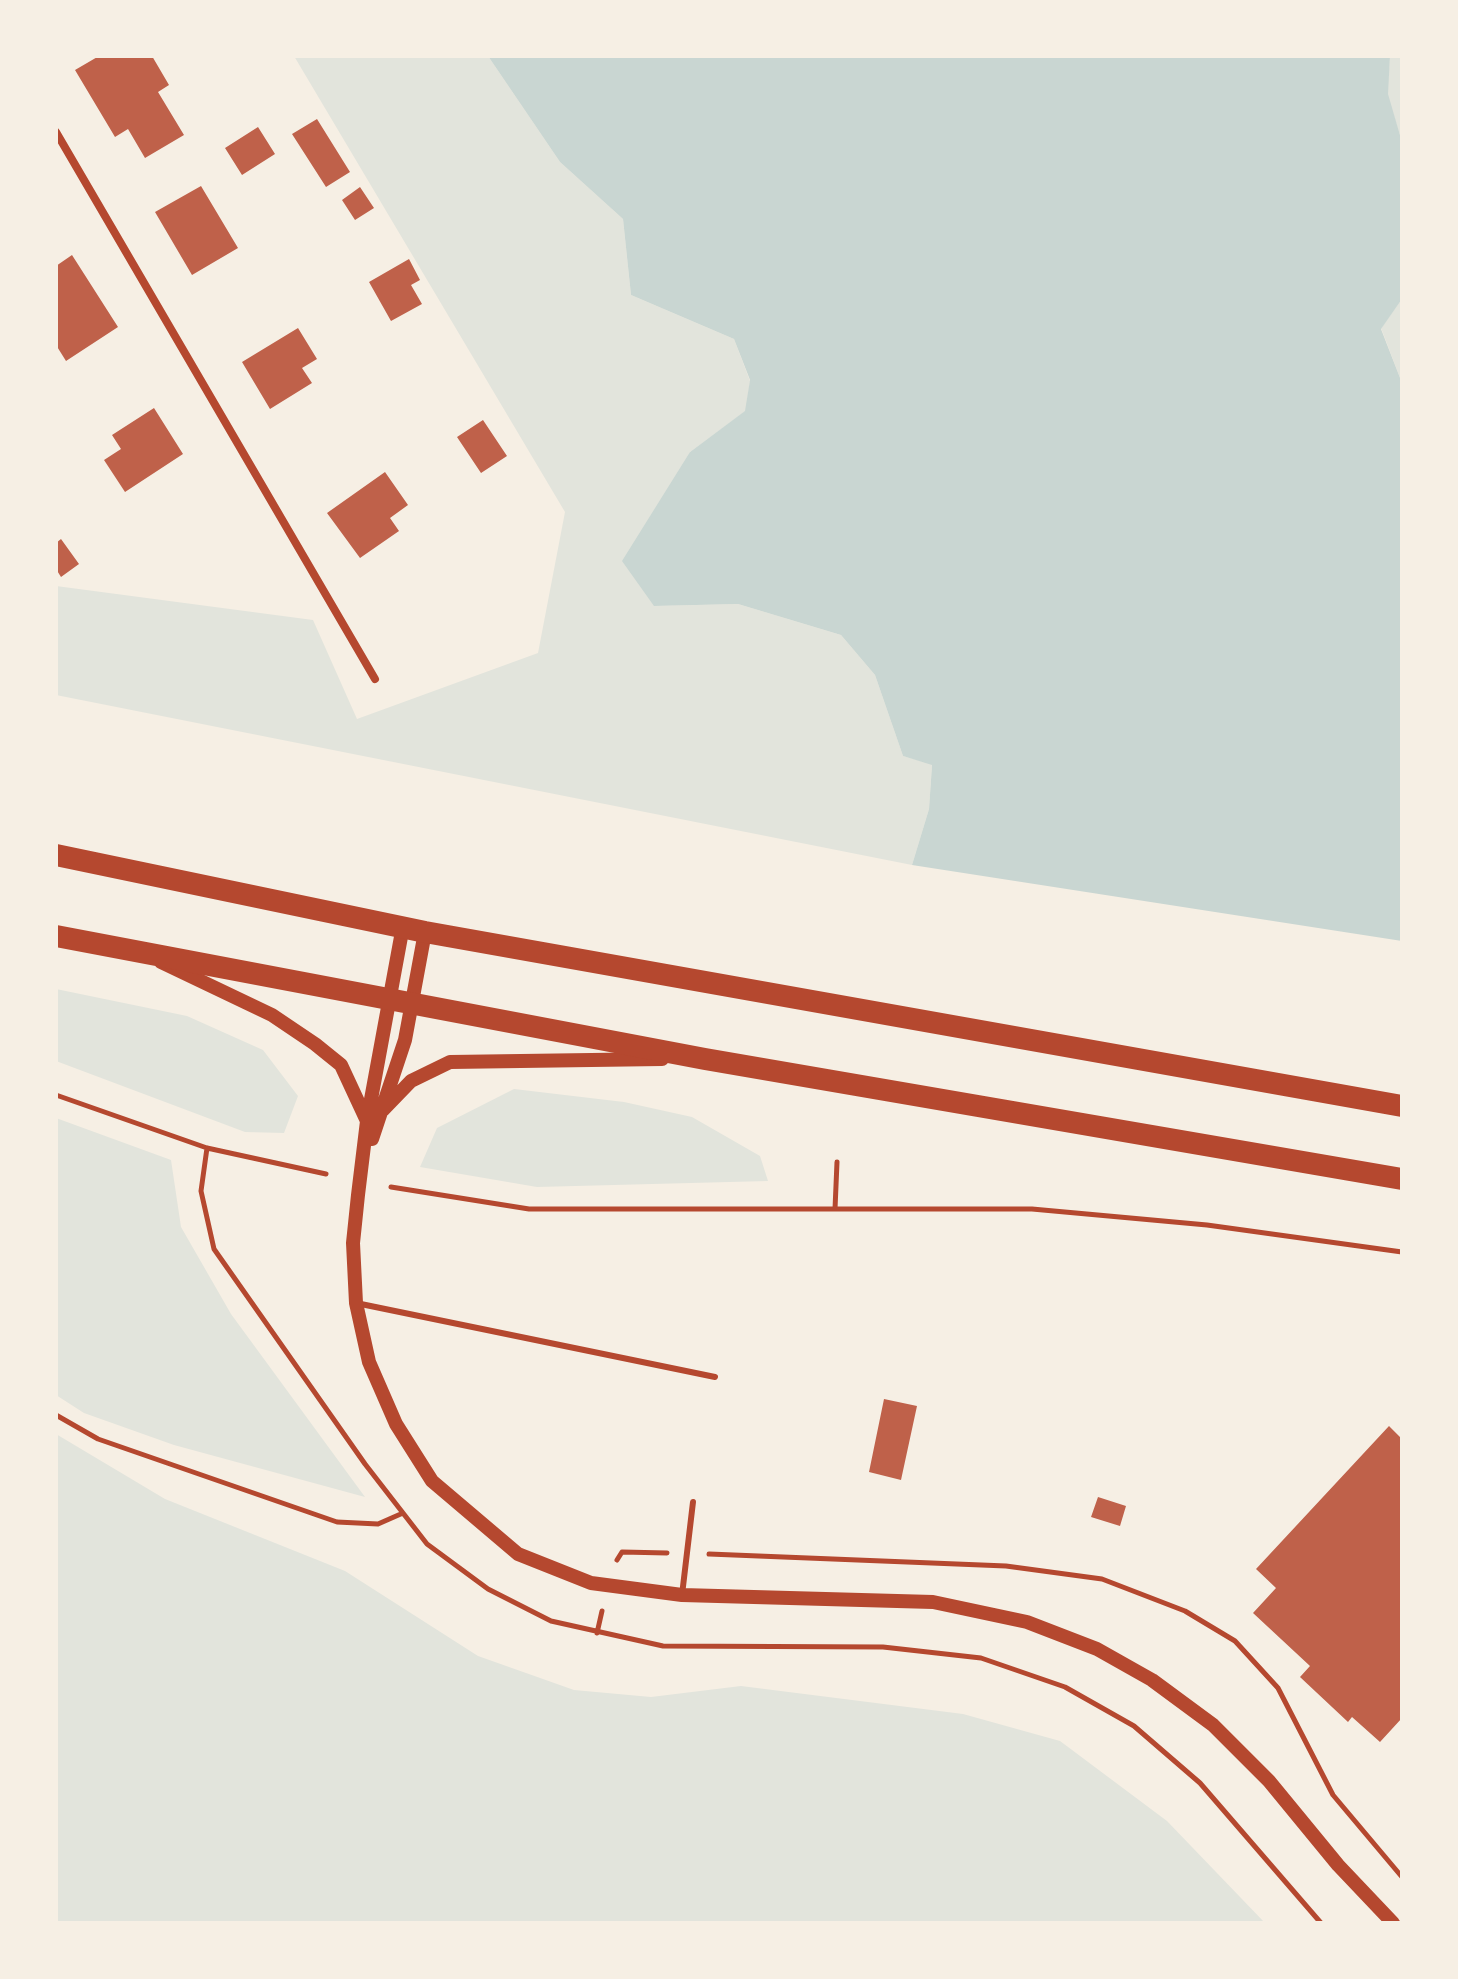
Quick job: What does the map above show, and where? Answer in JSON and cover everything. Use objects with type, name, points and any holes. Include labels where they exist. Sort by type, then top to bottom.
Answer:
[{"type":"highway","points":[[56,855],[414,929],[1402,1106]]},
{"type":"highway","points":[[56,936],[705,1059],[1402,1179]]},
{"type":"street","points":[[56,132],[375,679]]},
{"type":"street","points":[[359,1186],[383,1110],[414,929]]},
{"type":"street","points":[[414,929],[402,1002],[367,1121],[353,1243],[356,1303],[369,1362],[396,1424],[432,1481],[518,1554],[591,1583],[682,1595],[933,1602],[1027,1622],[1097,1649],[1152,1680],[1213,1725],[1269,1781],[1338,1865],[1393,1923]]},
{"type":"street","points":[[142,954],[272,1015],[315,1044],[341,1065],[367,1121]]},
{"type":"street","points":[[383,1110],[411,1081],[450,1062],[705,1059]]},
{"type":"lane","points":[[356,1303],[715,1377]]},
{"type":"lane","points":[[682,1595],[693,1502]]},
{"type":"path","points":[[56,1095],[207,1148],[326,1174]]},
{"type":"path","points":[[835,1209],[837,1162]]},
{"type":"path","points":[[391,1187],[529,1209],[1032,1209],[1207,1225],[1402,1252]]},
{"type":"path","points":[[56,1415],[98,1439],[337,1522],[378,1524],[403,1513]]},
{"type":"shaded area","points":[[294,56],[488,56],[560,162],[623,219],[631,295],[734,339],[750,381],[746,411],[690,452],[654,606],[738,604],[841,635],[875,675],[903,756],[932,764],[929,809],[912,865],[56,695],[56,586],[313,620],[357,719],[538,653],[565,512]]},
{"type":"shaded area","points":[[488,56],[1390,56],[1388,94],[1402,142],[1402,299],[1381,329],[1402,383],[1402,941],[912,865],[929,809],[932,765],[903,756],[875,675],[841,635],[738,604],[654,606],[622,561],[690,452],[745,411],[750,380],[734,339],[631,295],[623,219],[560,162]]},
{"type":"shaded area","points":[[1390,56],[1402,56],[1402,142],[1387,94]]},
{"type":"shaded area","points":[[1402,299],[1402,383],[1381,328]]},
{"type":"shaded area","points":[[56,989],[187,1016],[263,1050],[298,1096],[284,1133],[245,1132],[56,1061]]},
{"type":"shaded area","points":[[514,1089],[624,1102],[692,1117],[760,1156],[768,1181],[537,1187],[420,1167],[437,1128]]},
{"type":"shaded area","points":[[56,1118],[171,1160],[181,1227],[231,1314],[365,1497],[174,1445],[84,1413],[56,1395]]},
{"type":"shaded area","points":[[56,1434],[165,1499],[345,1571],[478,1656],[574,1690],[651,1697],[741,1686],[963,1714],[1060,1741],[1167,1821],[1265,1923],[56,1923]]},
{"type":"building","points":[[99,56],[152,56],[169,85],[158,92],[184,135],[145,158],[128,129],[115,137],[75,70]]},
{"type":"building","points":[[317,119],[350,172],[326,187],[292,134]]},
{"type":"building","points":[[258,127],[275,154],[242,175],[225,148]]},
{"type":"building","points":[[201,186],[238,248],[192,275],[155,212]]},
{"type":"building","points":[[360,187],[374,208],[355,220],[342,200]]},
{"type":"building","points":[[72,255],[118,327],[66,361],[56,345],[56,266]]},
{"type":"building","points":[[409,259],[420,280],[411,285],[422,304],[391,321],[369,282]]},
{"type":"building","points":[[298,328],[317,359],[302,368],[312,383],[270,409],[242,362]]},
{"type":"building","points":[[154,408],[183,454],[125,492],[104,460],[121,449],[112,435]]},
{"type":"building","points":[[483,420],[507,456],[481,473],[457,437]]},
{"type":"building","points":[[385,472],[408,505],[390,518],[399,531],[360,558],[327,513]]},
{"type":"building","points":[[61,539],[79,564],[61,577],[56,569],[56,543]]},
{"type":"building","points":[[884,1399],[917,1406],[901,1480],[869,1472]]},
{"type":"building","points":[[1389,1426],[1402,1439],[1402,1718],[1380,1742],[1352,1717],[1348,1722],[1300,1677],[1310,1666],[1253,1613],[1276,1588],[1256,1569]]},
{"type":"building","points":[[1098,1497],[1126,1506],[1120,1526],[1091,1517]]}]
